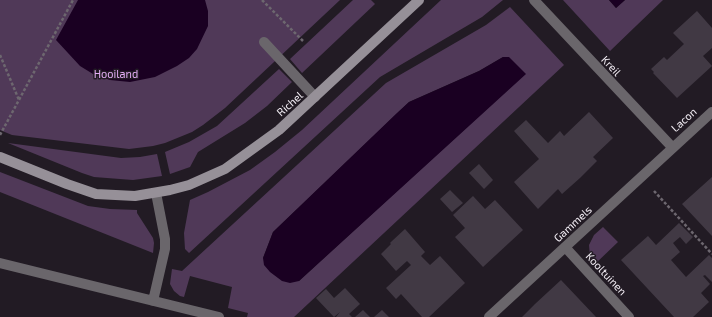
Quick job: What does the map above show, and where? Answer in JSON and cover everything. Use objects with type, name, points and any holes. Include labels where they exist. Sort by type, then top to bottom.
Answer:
[{"type":"street","name":"Richel","points":[[0,157],[96,194],[135,196],[156,193],[188,185],[225,169],[279,130],[419,0]]},
{"type":"street","name":"Kreil","points":[[534,0],[672,147]]},
{"type":"street","points":[[264,42],[315,97]]},
{"type":"street","name":"Lacon","points":[[672,147],[712,112]]},
{"type":"street","name":"Gammels","points":[[489,317],[672,147]]},
{"type":"street","points":[[154,301],[165,249],[165,239],[156,193]]},
{"type":"street","name":"Kooltuinen","points":[[565,247],[630,317]]},
{"type":"street","points":[[0,263],[104,290],[219,317]]},
{"type":"path","points":[[0,135],[73,0]]},
{"type":"path","points":[[262,0],[302,41]]},
{"type":"path","points":[[0,54],[19,100]]},
{"type":"path","points":[[641,177],[712,254]]},
{"type":"green space","name":"Hooiland","points":[[0,0],[340,0],[225,108],[203,125],[192,132],[165,143],[129,149],[12,135],[0,130]]},
{"type":"green space","points":[[353,0],[371,0],[375,4],[302,73],[290,59]]},
{"type":"green space","points":[[441,0],[503,0],[482,17],[380,77],[189,253],[185,249],[184,233],[190,200],[250,170],[275,152],[302,130]]},
{"type":"green space","points":[[563,0],[609,0],[616,8],[625,0],[663,0],[610,51]]},
{"type":"green space","points":[[510,7],[564,65],[294,317],[247,317],[248,313],[228,308],[232,287],[190,276],[184,297],[180,296],[174,291],[170,284],[172,269],[182,271],[386,83],[486,25]],"holes":[[[503,57],[525,74],[299,281],[263,258],[273,232],[409,102],[479,71]]]},
{"type":"green space","points":[[279,69],[292,82],[267,106],[245,123],[198,152],[190,167],[170,174],[165,152],[189,142],[217,126]]},
{"type":"green space","points":[[8,143],[121,158],[157,154],[162,176],[133,180],[94,177]]},
{"type":"green space","points":[[0,172],[88,206],[110,209],[137,210],[137,213],[153,238],[153,253],[0,192]]},
{"type":"green space","points":[[603,227],[618,242],[595,264],[590,257],[589,245],[594,235]]},
{"type":"shaded area","points":[[78,0],[205,0],[208,11],[208,26],[197,49],[189,58],[177,66],[155,77],[130,82],[110,80],[93,74],[80,66],[56,40]]},
{"type":"shaded area","points":[[609,0],[625,0],[616,8]]},
{"type":"shaded area","points":[[503,57],[509,57],[526,74],[299,281],[290,283],[282,281],[270,272],[264,265],[263,258],[273,232],[397,113],[409,102],[479,71]]},
{"type":"building","points":[[697,11],[712,28],[712,48],[703,56],[712,66],[677,98],[651,69],[664,57],[667,60],[684,44],[673,33]]},
{"type":"building","points":[[589,112],[613,138],[593,157],[597,161],[580,178],[562,194],[558,189],[538,209],[514,182],[539,159],[514,131],[526,120],[548,143],[560,131],[564,136]]},
{"type":"building","points":[[479,164],[493,180],[484,189],[469,173]]},
{"type":"building","points":[[712,177],[712,236],[682,204]]},
{"type":"building","points":[[450,190],[463,203],[452,212],[440,199]]},
{"type":"building","points":[[473,196],[485,209],[495,200],[523,230],[483,267],[455,237],[465,228],[453,215]]},
{"type":"building","points":[[679,223],[693,237],[686,244],[680,237],[673,243],[680,252],[671,260],[686,277],[709,255],[712,258],[712,282],[705,275],[703,276],[710,284],[701,293],[709,302],[693,317],[674,317],[621,260],[648,236],[656,245]]},
{"type":"building","points":[[405,229],[425,252],[421,256],[430,265],[440,256],[465,283],[429,317],[422,317],[401,294],[396,299],[386,288],[411,265],[407,261],[396,271],[381,254]]},
{"type":"building","points":[[561,280],[596,317],[522,317],[535,304]]},
{"type":"building","points":[[345,288],[360,304],[349,314],[352,317],[336,317],[340,312],[334,317],[316,298],[326,289],[334,298]]},
{"type":"building","points":[[363,310],[370,317],[355,317]]},
{"type":"building","points":[[382,310],[389,317],[374,317]]}]
